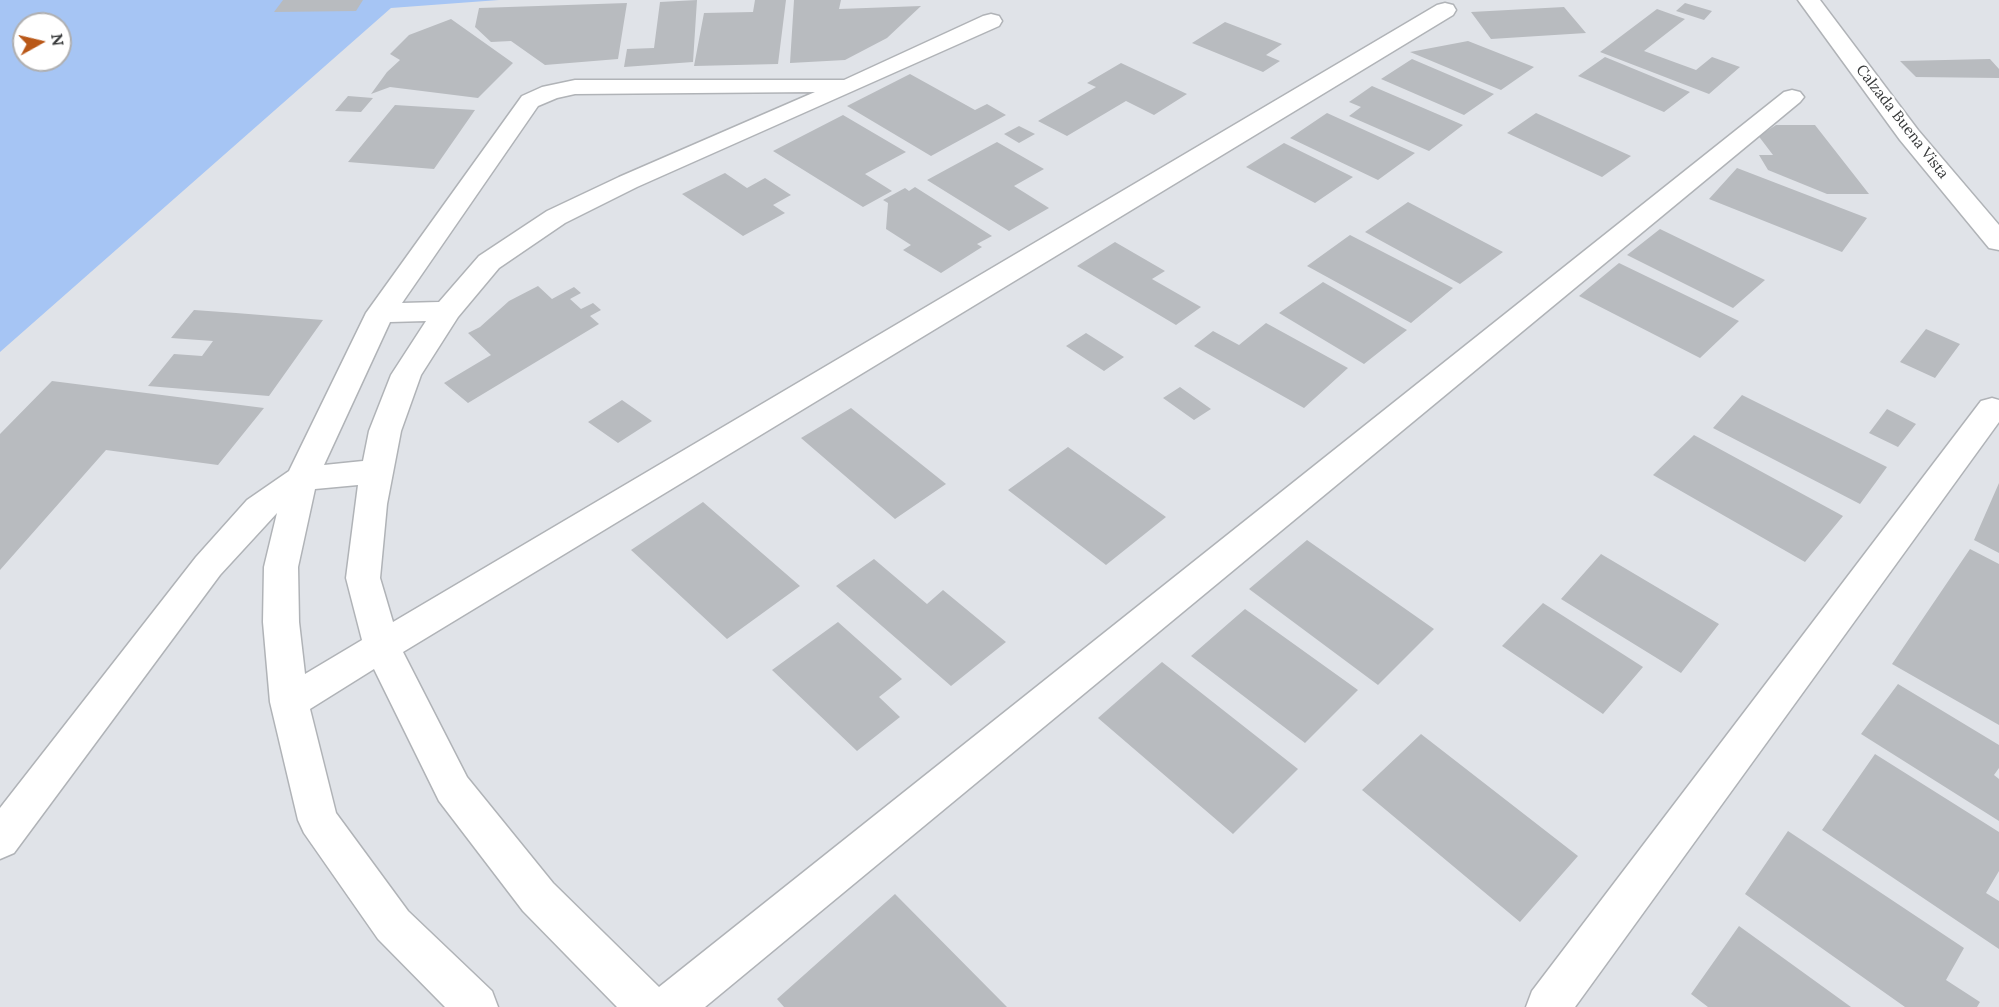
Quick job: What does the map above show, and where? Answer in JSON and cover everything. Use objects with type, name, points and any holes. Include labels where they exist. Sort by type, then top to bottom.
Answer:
[{"type":"street","name":"Calzada Buena Vista","points":[[1809,0],[1909,135],[1999,242]]},
{"type":"street","points":[[289,702],[1445,10]]},
{"type":"street","points":[[648,1007],[538,897],[453,789],[382,648],[363,578],[370,504],[376,471],[386,431],[405,375],[447,311],[489,262],[556,217],[628,182],[991,21]]},
{"type":"street","points":[[476,1007],[393,925],[318,820],[289,702],[281,622],[281,567],[301,479],[380,314],[530,101],[550,92],[575,87],[851,85]]},
{"type":"street","points":[[670,1007],[1792,98]]},
{"type":"street","points":[[380,314],[447,311]]},
{"type":"street","points":[[1548,1007],[1992,410]]},
{"type":"street","points":[[0,840],[208,566],[259,509],[301,479],[376,471]]},
{"type":"shaded area","points":[[0,0],[499,0],[391,8],[0,352]]},
{"type":"building","points":[[283,0],[363,0],[356,11],[274,12]]},
{"type":"building","points":[[697,0],[693,62],[624,67],[627,49],[654,48],[660,2]]},
{"type":"building","points":[[755,0],[786,0],[778,64],[694,66],[704,13],[753,12]]},
{"type":"building","points":[[794,0],[841,0],[839,9],[921,6],[887,38],[845,60],[790,63]]},
{"type":"building","points":[[627,3],[618,59],[545,65],[511,41],[491,42],[475,27],[479,8]]},
{"type":"building","points":[[1685,3],[1712,11],[1704,20],[1676,11]]},
{"type":"building","points":[[1564,7],[1586,33],[1491,39],[1471,12]]},
{"type":"building","points":[[1657,9],[1685,19],[1644,51],[1696,70],[1712,57],[1740,67],[1709,94],[1600,52]]},
{"type":"building","points":[[451,19],[513,63],[478,98],[390,87],[371,94],[387,72],[400,60],[390,54],[409,35]]},
{"type":"building","points":[[1225,22],[1282,44],[1266,55],[1280,61],[1263,72],[1192,43]]},
{"type":"building","points":[[1468,41],[1534,67],[1501,90],[1410,52]]},
{"type":"building","points":[[1605,57],[1690,92],[1664,112],[1578,76]]},
{"type":"building","points":[[1412,59],[1494,94],[1464,115],[1381,79]]},
{"type":"building","points":[[1990,59],[1999,69],[1999,78],[1916,77],[1900,61]]},
{"type":"building","points":[[1121,63],[1187,94],[1154,115],[1126,101],[1067,136],[1038,121],[1096,87],[1087,83]]},
{"type":"building","points":[[910,74],[975,110],[987,104],[1006,115],[931,156],[847,106]]},
{"type":"building","points":[[1372,86],[1463,125],[1429,151],[1349,116],[1361,107],[1349,102]]},
{"type":"building","points":[[348,96],[373,98],[361,112],[335,111]]},
{"type":"building","points":[[395,105],[475,110],[434,169],[348,162]]},
{"type":"building","points":[[1327,113],[1415,153],[1378,180],[1290,138]]},
{"type":"building","points":[[1536,113],[1631,156],[1602,177],[1507,133]]},
{"type":"building","points":[[843,115],[906,152],[865,174],[892,191],[863,207],[773,151]]},
{"type":"building","points":[[1776,125],[1815,125],[1869,194],[1827,194],[1768,170],[1759,155],[1773,155],[1757,134],[1762,134]]},
{"type":"building","points":[[1019,126],[1035,134],[1019,143],[1004,134]]},
{"type":"building","points":[[997,142],[1044,169],[1014,186],[1049,208],[1009,231],[927,180]]},
{"type":"building","points":[[1284,143],[1353,177],[1315,203],[1246,167]]},
{"type":"building","points":[[1737,168],[1867,218],[1842,252],[1709,199]]},
{"type":"building","points":[[725,173],[747,188],[765,178],[791,195],[773,205],[785,213],[743,236],[682,194]]},
{"type":"building","points":[[915,187],[992,236],[977,244],[982,247],[941,273],[903,250],[911,245],[886,229],[888,203],[883,200],[905,188],[909,191]]},
{"type":"building","points":[[1408,202],[1503,252],[1460,284],[1365,232]]},
{"type":"building","points":[[1660,229],[1765,280],[1733,308],[1627,255]]},
{"type":"building","points":[[1350,235],[1453,288],[1411,323],[1307,266]]},
{"type":"building","points":[[1115,242],[1165,271],[1152,279],[1201,307],[1176,325],[1077,266]]},
{"type":"building","points":[[1619,263],[1739,321],[1700,358],[1579,296]]},
{"type":"building","points":[[1323,282],[1407,330],[1364,364],[1279,313]]},
{"type":"building","points":[[538,286],[552,299],[574,287],[581,293],[570,299],[581,309],[593,303],[601,310],[590,316],[599,324],[468,403],[444,383],[491,355],[468,333],[480,327],[509,301]]},
{"type":"building","points":[[194,310],[323,320],[269,396],[148,386],[174,354],[202,356],[213,341],[171,338]]},
{"type":"building","points":[[1266,323],[1348,368],[1304,408],[1194,346],[1213,331],[1239,345]]},
{"type":"building","points":[[1926,329],[1960,344],[1935,378],[1900,362]]},
{"type":"building","points":[[1086,333],[1124,357],[1104,371],[1066,346]]},
{"type":"building","points":[[52,381],[264,408],[218,465],[106,450],[0,570],[0,434]]},
{"type":"building","points":[[1180,387],[1211,409],[1194,420],[1163,398]]},
{"type":"building","points":[[1742,395],[1887,467],[1860,504],[1713,428]]},
{"type":"building","points":[[622,400],[652,421],[618,443],[588,422]]},
{"type":"building","points":[[851,408],[946,484],[895,519],[801,438]]},
{"type":"building","points":[[1887,409],[1916,424],[1898,447],[1869,433]]},
{"type":"building","points":[[1694,435],[1843,516],[1805,562],[1653,475]]},
{"type":"building","points":[[1068,447],[1166,517],[1106,565],[1008,490]]},
{"type":"building","points":[[1999,483],[1999,553],[1974,540]]},
{"type":"building","points":[[703,502],[800,586],[727,639],[631,550]]},
{"type":"building","points":[[1307,540],[1434,629],[1378,685],[1249,589]]},
{"type":"building","points":[[1970,549],[1999,564],[1999,725],[1892,664]]},
{"type":"building","points":[[1601,554],[1719,624],[1681,673],[1561,599]]},
{"type":"building","points":[[874,559],[927,604],[943,590],[1006,642],[951,686],[836,586]]},
{"type":"building","points":[[1543,603],[1643,667],[1603,714],[1502,646]]},
{"type":"building","points":[[1245,609],[1358,690],[1305,743],[1191,656]]},
{"type":"building","points":[[838,622],[902,679],[879,697],[900,717],[857,751],[772,670]]},
{"type":"building","points":[[1162,662],[1298,769],[1233,834],[1098,718]]},
{"type":"building","points":[[1898,684],[1999,745],[1999,768],[1994,775],[1999,779],[1999,821],[1861,734]]},
{"type":"building","points":[[1421,734],[1578,856],[1520,922],[1362,790]]},
{"type":"building","points":[[1875,754],[1999,832],[1999,871],[1986,893],[1999,901],[1999,949],[1822,830]]},
{"type":"building","points":[[1788,831],[1964,948],[1946,980],[1980,1002],[1977,1007],[1905,1007],[1745,894]]},
{"type":"building","points":[[895,894],[1007,1007],[784,1007],[777,999]]},
{"type":"building","points":[[1739,926],[1851,1007],[1708,1007],[1691,994]]}]
